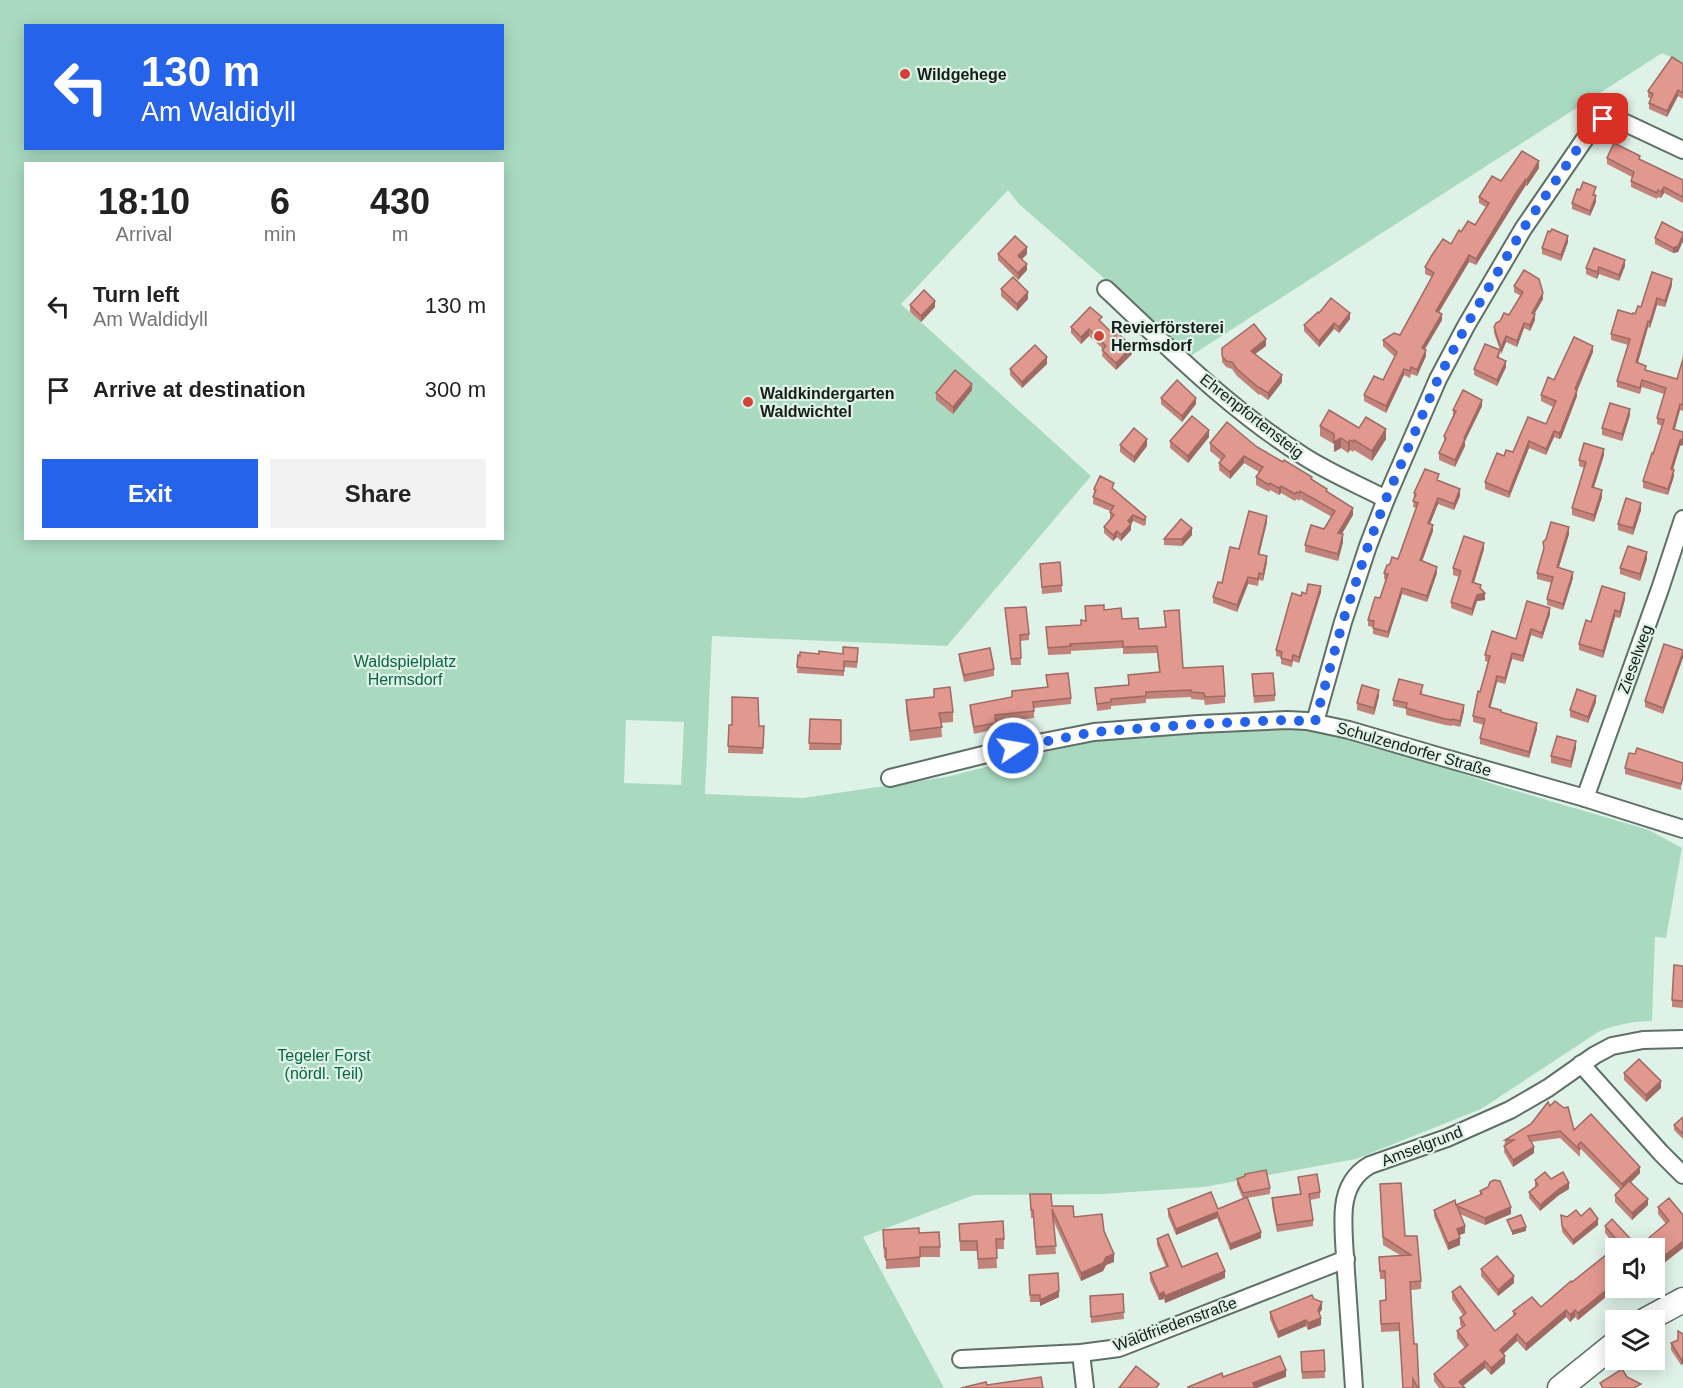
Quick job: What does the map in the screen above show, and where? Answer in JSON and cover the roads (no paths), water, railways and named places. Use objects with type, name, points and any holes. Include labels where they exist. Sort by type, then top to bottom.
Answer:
[{"type":"main road","points":[[1664,1310],[1683,1300]]},
{"type":"main road","points":[[1560,1388],[1605,1352]]},
{"type":"street","points":[[1315,722],[1343,621],[1386,499],[1438,379],[1471,317],[1523,229],[1593,126],[1603,119],[1619,120],[1683,150]]},
{"type":"street","name":"Ehrenpfortensteig","points":[[1106,289],[1217,391],[1262,426],[1305,457],[1386,499]]},
{"type":"street","name":"Zieselweg","points":[[1585,798],[1683,519]]},
{"type":"street","name":"Schulzendorfer Straße","points":[[890,778],[1003,750],[1094,732],[1287,720],[1315,722],[1349,730],[1585,798],[1683,829]]},
{"type":"street","name":"Amselgrund","points":[[1354,1388],[1344,1208],[1349,1189],[1360,1171],[1370,1165],[1447,1138],[1510,1110],[1548,1088],[1595,1054],[1620,1044],[1643,1040],[1683,1039]]},
{"type":"street","points":[[1581,1064],[1683,1175]]},
{"type":"street","name":"Waldfriedenstraße","points":[[960,1359],[1081,1353],[1119,1348],[1346,1259]]},
{"type":"street","points":[[1081,1353],[1085,1388]]},
{"type":"place","name":"Wildgehege","points":[[905,74]]},
{"type":"place","name":"Revierförsterei Hermsdorf","points":[[1099,336]]},
{"type":"place","name":"Waldkindergarten Waldwichtel","points":[[748,402]]},
{"type":"park label","name":"Waldspielplatz Hermsdorf","points":[[405,670]]},
{"type":"park label","name":"Tegeler Forst (nördl. Teil)","points":[[324,1064]]}]
